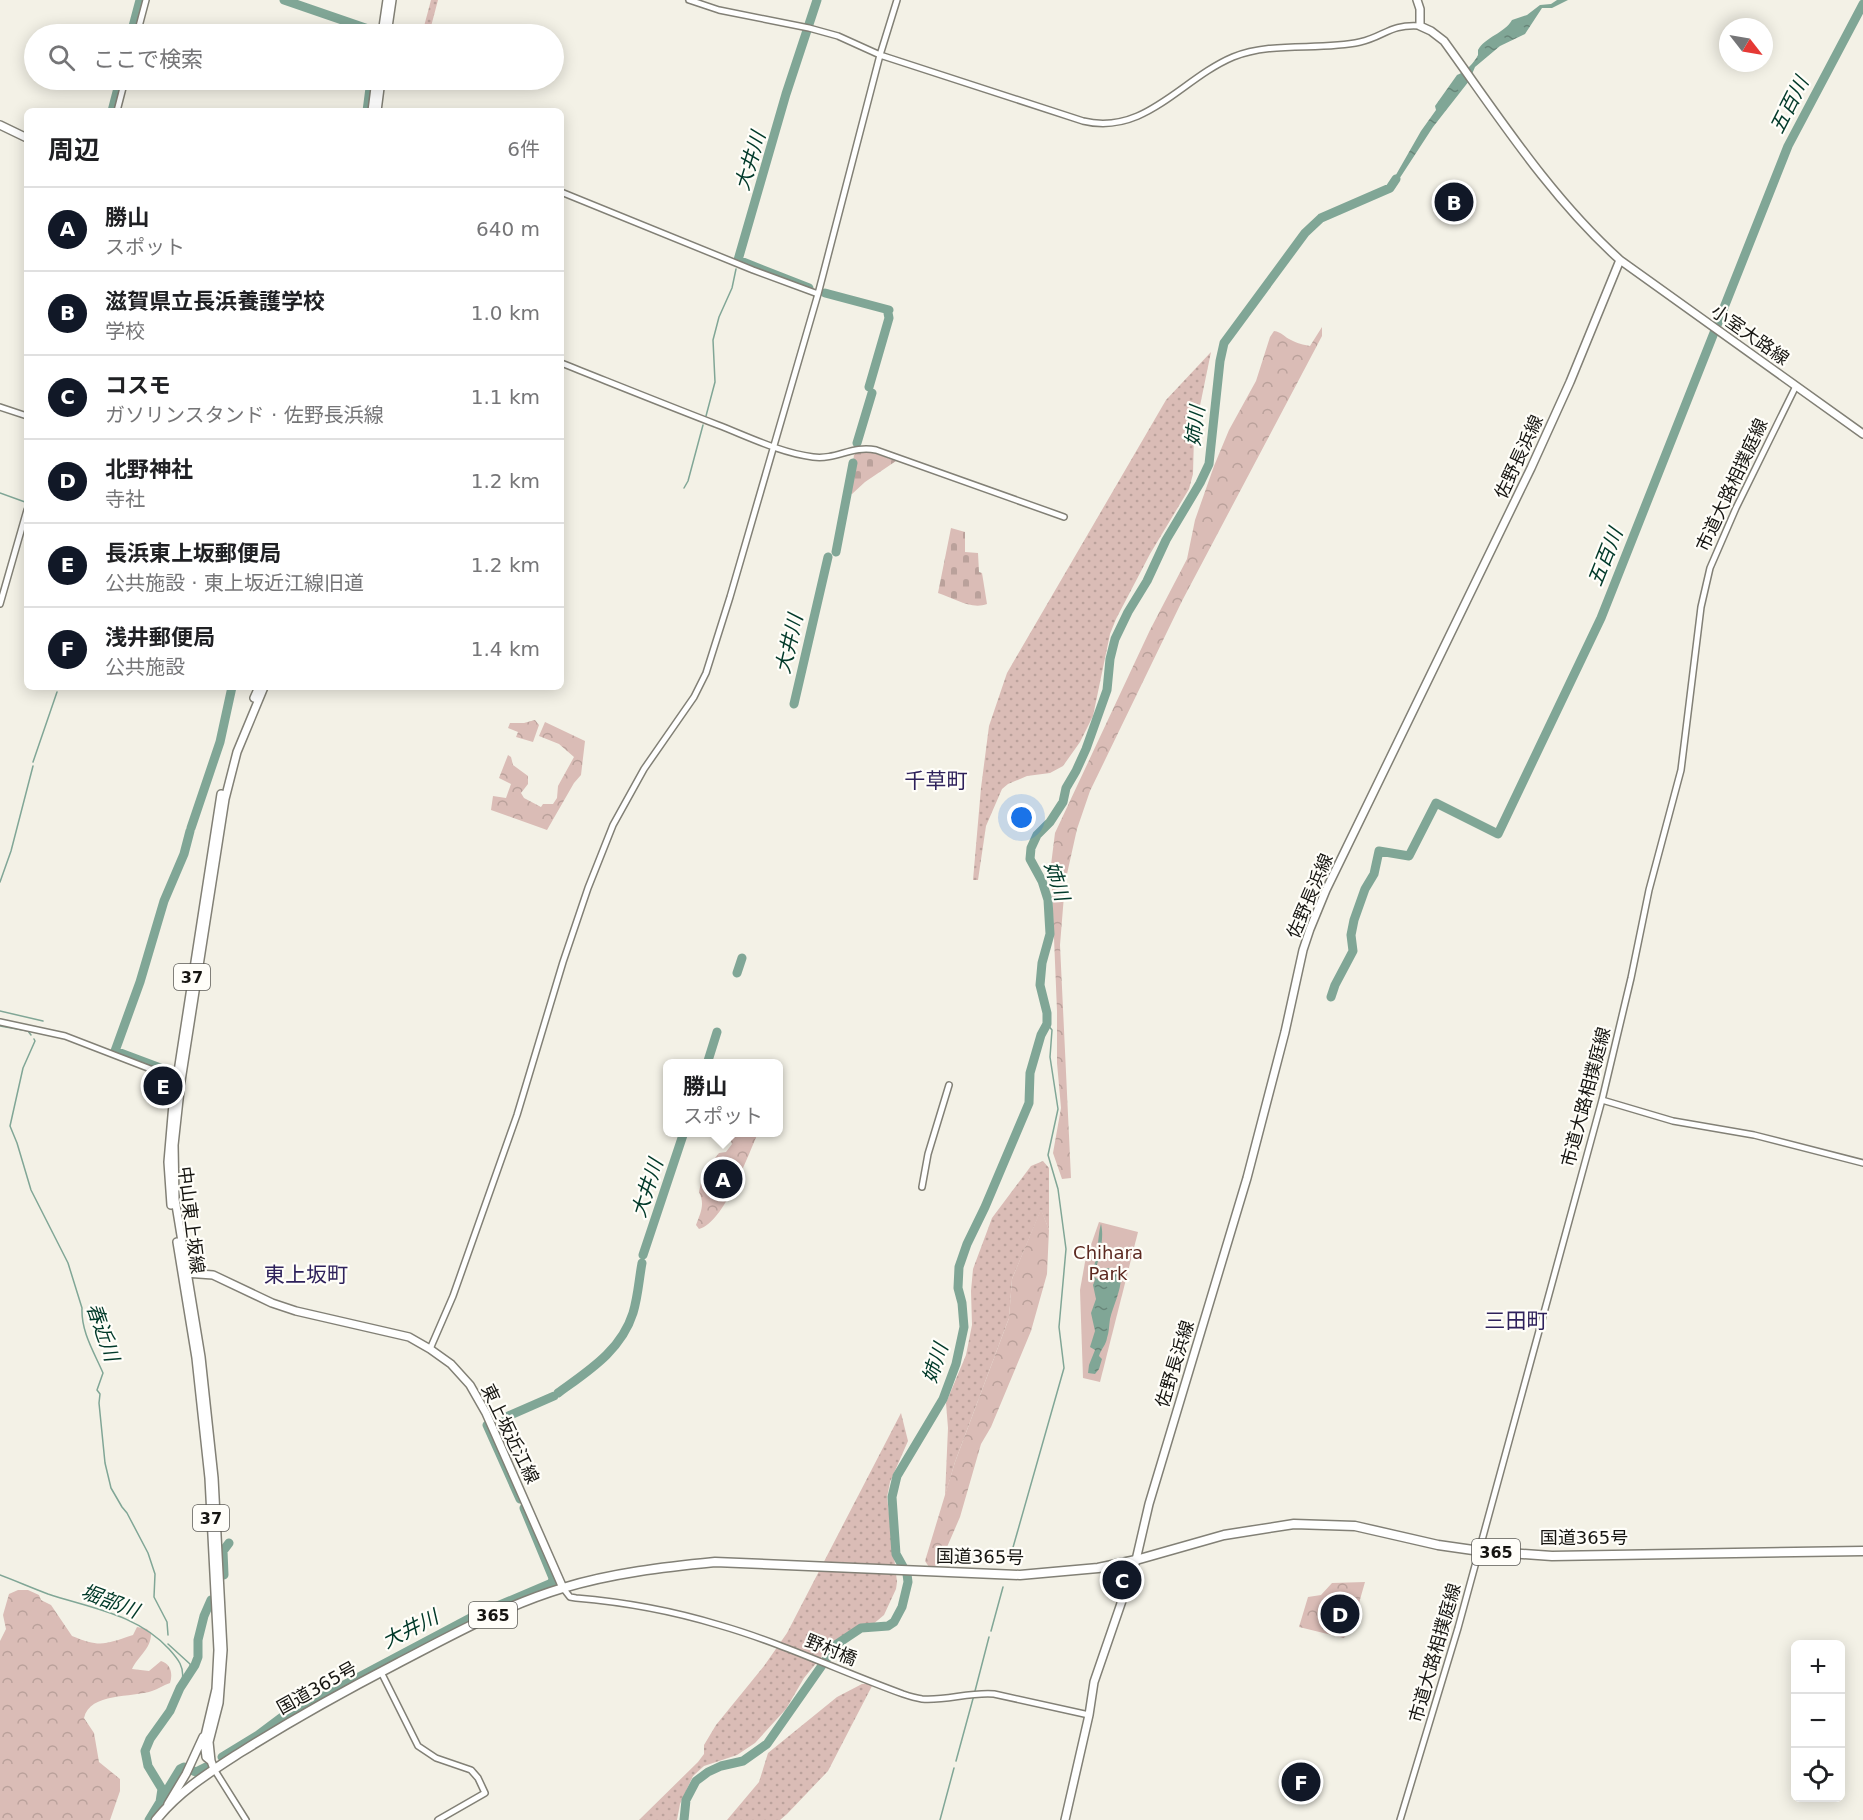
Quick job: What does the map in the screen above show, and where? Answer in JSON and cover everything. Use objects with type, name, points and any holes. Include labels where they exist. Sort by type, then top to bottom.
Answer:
[{"type":"highway","name":"国道365号","points":[[156,1820],[213,1765],[381,1672],[482,1620],[563,1588],[638,1572],[715,1562],[1020,1575],[1098,1568],[1136,1560],[1224,1535],[1294,1524],[1355,1526],[1438,1545],[1480,1551],[1552,1556],[1863,1551]]},
{"type":"main road","points":[[383,24],[387,0]]},
{"type":"main road","points":[[388,24],[392,0]]},
{"type":"main road","points":[[1418,0],[1420,26],[1444,41],[1578,221],[1620,260]]},
{"type":"main road","points":[[372,108],[375,90]]},
{"type":"main road","points":[[377,108],[380,90]]},
{"type":"main road","points":[[0,125],[24,137]]},
{"type":"main road","name":"小室大路線","points":[[1620,260],[1863,434]]},
{"type":"main road","name":"佐野長浜線","points":[[1065,1820],[1089,1715],[1094,1682],[1136,1560],[1149,1504],[1247,1178],[1286,1032],[1310,929],[1326,890],[1531,468],[1570,382],[1620,260]]},
{"type":"main road","name":"中山東上坂線","points":[[213,1765],[209,1742],[219,1703],[222,1673],[222,1621],[209,1422],[201,1358],[170,1199],[168,1162],[220,797],[232,750],[258,690]]},
{"type":"main road","name":"中山東上坂線","points":[[179,1080],[225,799],[237,752],[263,690]]},
{"type":"main road","name":"東上坂近江線","points":[[185,1273],[213,1275],[281,1306],[409,1337],[451,1364],[470,1385],[486,1413],[563,1588]]},
{"type":"main road","name":"中山東上坂線","points":[[185,1273],[202,1399],[209,1478],[217,1621],[216,1689],[205,1732],[205,1751],[206,1757],[213,1765]]},
{"type":"main road","points":[[167,1807],[186,1774],[205,1732]]},
{"type":"street","points":[[140,24],[146,0]]},
{"type":"street","points":[[689,0],[719,10],[838,36],[880,55],[1083,121],[1106,125],[1126,122],[1140,116],[1233,57],[1266,50],[1362,42],[1398,26],[1420,26]]},
{"type":"street","points":[[430,1349],[453,1296],[517,1115],[563,962],[588,888],[613,825],[628,795],[694,697],[706,673],[818,294],[880,55],[897,0]]},
{"type":"street","points":[[118,108],[122,90]]},
{"type":"street","points":[[564,193],[709,253],[818,294]]},
{"type":"street","points":[[564,364],[774,447],[814,457],[831,457],[856,448],[876,450],[1064,518]]},
{"type":"street","name":"市道大路相撲庭線","points":[[1400,1820],[1480,1551],[1602,1100],[1649,890],[1681,771],[1701,607],[1710,568],[1736,508],[1796,386]]},
{"type":"street","points":[[0,407],[24,415]]},
{"type":"street","points":[[0,604],[24,520]]},
{"type":"street","points":[[0,1022],[64,1036],[179,1080]]},
{"type":"street","points":[[922,1187],[928,1154],[949,1085]]},
{"type":"street","points":[[1602,1100],[1673,1121],[1754,1135],[1863,1163]]},
{"type":"street","name":"野村橋","points":[[563,1588],[576,1598],[616,1601],[719,1624],[884,1687],[922,1699],[981,1693],[1089,1715]]},
{"type":"street","points":[[381,1672],[418,1746],[436,1758],[471,1770],[478,1778],[485,1793],[438,1820]]},
{"type":"street","points":[[213,1765],[246,1820]]},
{"type":"green space","points":[[431,0],[438,0],[432,24],[425,24]]},
{"type":"green space","points":[[1322,327],[1322,336],[1182,601],[1090,791],[1077,829],[1065,883],[1060,945],[1071,1178],[1062,1179],[1053,1153],[1061,1108],[1057,1063],[1051,865],[1055,833],[1150,630],[1187,559],[1195,520],[1214,466],[1229,430],[1256,381],[1270,337],[1274,331],[1295,342],[1310,346]]},
{"type":"green space","points":[[1211,352],[1194,435],[1193,474],[1189,489],[1150,554],[1116,619],[1110,634],[1093,716],[1080,742],[1063,766],[1050,773],[1027,776],[1002,789],[986,826],[978,880],[973,880],[989,726],[1007,673],[1166,400]]},
{"type":"green space","points":[[859,451],[868,451],[896,461],[865,482],[852,494],[850,493],[854,455]]},
{"type":"green space","points":[[951,528],[965,532],[965,552],[978,553],[979,572],[982,573],[987,604],[975,606],[938,593]]},
{"type":"green space","points":[[535,720],[539,725],[533,742],[516,737],[518,732],[508,728],[510,723]]},
{"type":"green space","points":[[545,722],[585,741],[581,775],[547,830],[491,810],[493,796],[506,798],[511,784],[499,778],[508,755],[513,765],[528,776],[528,784],[521,793],[524,798],[541,807],[543,804],[553,804],[557,798],[558,786],[574,757],[559,744],[539,736]]},
{"type":"green space","points":[[731,1137],[756,1137],[726,1202],[708,1224],[699,1229],[696,1225],[702,1208],[699,1192],[703,1173],[719,1153],[726,1152],[732,1144]]},
{"type":"green space","points":[[1043,1161],[1049,1168],[1049,1230],[1041,1210],[1012,1279],[1009,1318],[955,1462],[945,1496],[948,1428],[946,1403],[966,1355],[972,1325],[973,1269],[992,1218],[1031,1166]]},
{"type":"green space","points":[[1041,1209],[1049,1230],[1047,1274],[1031,1331],[991,1427],[981,1444],[960,1517],[941,1561],[937,1568],[929,1567],[925,1561],[955,1462],[1009,1318],[1012,1279]]},
{"type":"green space","name":"Chihara Park","points":[[1099,1222],[1138,1232],[1100,1382],[1083,1378],[1080,1290],[1085,1262]]},
{"type":"green space","points":[[901,1413],[908,1441],[890,1482],[887,1497],[897,1582],[884,1615],[872,1625],[857,1627],[831,1645],[804,1678],[786,1709],[755,1743],[737,1755],[704,1766],[693,1776],[680,1804],[677,1820],[639,1820],[698,1762],[704,1754],[704,1745],[716,1725],[764,1666],[787,1633]]},
{"type":"green space","points":[[1365,1582],[1353,1624],[1344,1638],[1299,1627],[1308,1597],[1321,1595],[1332,1583]],"holes":[[[1329,1604],[1350,1604],[1344,1624],[1324,1618]]]},
{"type":"green space","points":[[18,1590],[28,1590],[39,1595],[41,1600],[51,1605],[72,1636],[82,1640],[97,1643],[109,1642],[133,1635],[137,1627],[147,1629],[151,1634],[149,1644],[132,1669],[149,1671],[161,1661],[167,1664],[170,1670],[170,1683],[152,1691],[103,1700],[94,1704],[84,1718],[94,1733],[99,1762],[120,1779],[120,1791],[110,1820],[0,1820],[0,1641],[6,1629],[3,1615],[9,1594]]},
{"type":"green space","points":[[862,1684],[873,1684],[828,1771],[787,1814],[780,1820],[727,1820],[759,1782],[768,1753],[837,1697]]},
{"type":"water","points":[[1557,0],[1568,0],[1552,8],[1542,8],[1525,34],[1500,46],[1475,67],[1469,81],[1433,127],[1392,190],[1389,187],[1421,131],[1436,110],[1435,106],[1457,75],[1466,70],[1474,61],[1481,46],[1512,20],[1527,15],[1540,5],[1551,4]]},
{"type":"water","points":[[1101,1224],[1102,1243],[1094,1276],[1097,1279],[1102,1269],[1109,1268],[1121,1277],[1121,1282],[1110,1319],[1109,1331],[1099,1356],[1102,1359],[1095,1374],[1088,1373],[1095,1350],[1090,1347],[1095,1331],[1091,1313],[1096,1299],[1093,1285],[1095,1280],[1091,1271],[1094,1267]]},
{"type":"waterway","points":[[134,24],[140,0]]},
{"type":"waterway","points":[[284,0],[354,24]]},
{"type":"waterway","name":"大井川","points":[[809,288],[738,260],[786,94],[817,0]]},
{"type":"waterway","name":"五百川","points":[[1331,997],[1353,951],[1351,935],[1354,920],[1365,889],[1374,874],[1379,851],[1409,856],[1436,803],[1498,834],[1601,618],[1788,146],[1863,4]]},
{"type":"waterway","points":[[113,108],[117,90]]},
{"type":"waterway","points":[[367,108],[370,90]]},
{"type":"waterway","name":"姉川","points":[[684,1820],[686,1800],[696,1781],[721,1766],[743,1761],[767,1744],[837,1644],[861,1628],[888,1626],[894,1622],[902,1607],[908,1582],[907,1574],[896,1554],[892,1497],[897,1476],[943,1399],[956,1364],[964,1327],[958,1288],[959,1267],[1029,1103],[1030,1073],[1041,1035],[1047,1024],[1047,1013],[1040,985],[1042,963],[1050,934],[1048,900],[1042,881],[1030,859],[1031,848],[1037,835],[1050,822],[1063,802],[1066,788],[1086,749],[1107,690],[1110,659],[1115,639],[1147,581],[1166,540],[1209,464],[1224,343],[1305,233],[1321,218],[1390,188],[1396,179]]},
{"type":"waterway","points":[[706,416],[715,382],[713,340],[719,317],[732,288],[736,269]]},
{"type":"waterway","name":"大井川","points":[[825,293],[889,310]]},
{"type":"waterway","name":"大井川","points":[[869,387],[889,318],[888,313]]},
{"type":"waterway","name":"大井川","points":[[857,443],[872,393]]},
{"type":"waterway","points":[[684,488],[688,481],[703,425]]},
{"type":"waterway","name":"大井川","points":[[836,552],[853,463]]},
{"type":"waterway","points":[[0,493],[24,502]]},
{"type":"waterway","name":"大井川","points":[[794,704],[828,557]]},
{"type":"waterway","points":[[191,828],[220,742],[231,690]]},
{"type":"waterway","points":[[33,762],[57,692]]},
{"type":"waterway","points":[[0,882],[11,851],[33,766]]},
{"type":"waterway","points":[[171,1072],[115,1051],[140,982],[164,901],[184,854],[190,831]]},
{"type":"waterway","name":"大井川","points":[[737,973],[742,958]]},
{"type":"waterway","points":[[0,1011],[43,1021]]},
{"type":"waterway","points":[[1010,1558],[1064,1368],[1059,1327],[1066,1249],[1058,1189],[1048,1155],[1058,1109],[1050,1057],[1052,1030],[1047,1024]]},
{"type":"waterway","name":"春近川","points":[[0,1026],[28,1031],[31,1035]]},
{"type":"waterway","name":"大井川","points":[[709,1059],[717,1032]]},
{"type":"waterway","name":"春近川","points":[[34,1039],[23,1068],[10,1126],[31,1190],[68,1263],[82,1308],[86,1334],[103,1373],[97,1390],[100,1394],[105,1463],[111,1488],[148,1553],[155,1574],[154,1597],[167,1622],[168,1635]]},
{"type":"waterway","name":"大井川","points":[[643,1255],[682,1137]]},
{"type":"waterway","name":"大井川","points":[[558,1393],[602,1359],[628,1326],[633,1313],[642,1263]]},
{"type":"waterway","name":"大井川","points":[[506,1417],[554,1396]]},
{"type":"waterway","name":"大井川","points":[[487,1425],[520,1499]]},
{"type":"waterway","name":"大井川","points":[[222,1757],[258,1735],[290,1711],[295,1711],[476,1615],[552,1583],[553,1578],[524,1508]]},
{"type":"waterway","points":[[224,1575],[223,1551],[229,1543]]},
{"type":"waterway","name":"堀部川","points":[[0,1575],[48,1594],[112,1614],[142,1628],[156,1637],[175,1656],[182,1667],[184,1683]]},
{"type":"waterway","points":[[991,1631],[1003,1587]]},
{"type":"waterway","points":[[160,1802],[162,1789],[148,1766],[145,1751],[195,1665],[198,1657],[198,1640],[211,1600]]},
{"type":"waterway","points":[[975,1691],[989,1637]]},
{"type":"waterway","name":"春近川","points":[[168,1644],[190,1664],[191,1671]]},
{"type":"waterway","points":[[956,1761],[974,1695]]},
{"type":"waterway","name":"大井川","points":[[149,1820],[180,1769],[184,1767]]},
{"type":"waterway","name":"大井川","points":[[191,1770],[196,1772],[206,1767]]},
{"type":"waterway","points":[[940,1820],[954,1768]]},
{"type":"place","name":"滋賀県立長浜養護学校","points":[[1454,202]]},
{"type":"place","name":"長浜東上坂郵便局","points":[[163,1086]]},
{"type":"place","name":"勝山","points":[[723,1179]]},
{"type":"place","name":"コスモ","points":[[1122,1580]]},
{"type":"place","name":"北野神社","points":[[1340,1614]]},
{"type":"place","name":"浅井郵便局","points":[[1301,1782]]},
{"type":"district","name":"千草町","points":[[936,781]]},
{"type":"district","name":"東上坂町","points":[[306,1275]]},
{"type":"district","name":"三田町","points":[[1516,1321]]}]
